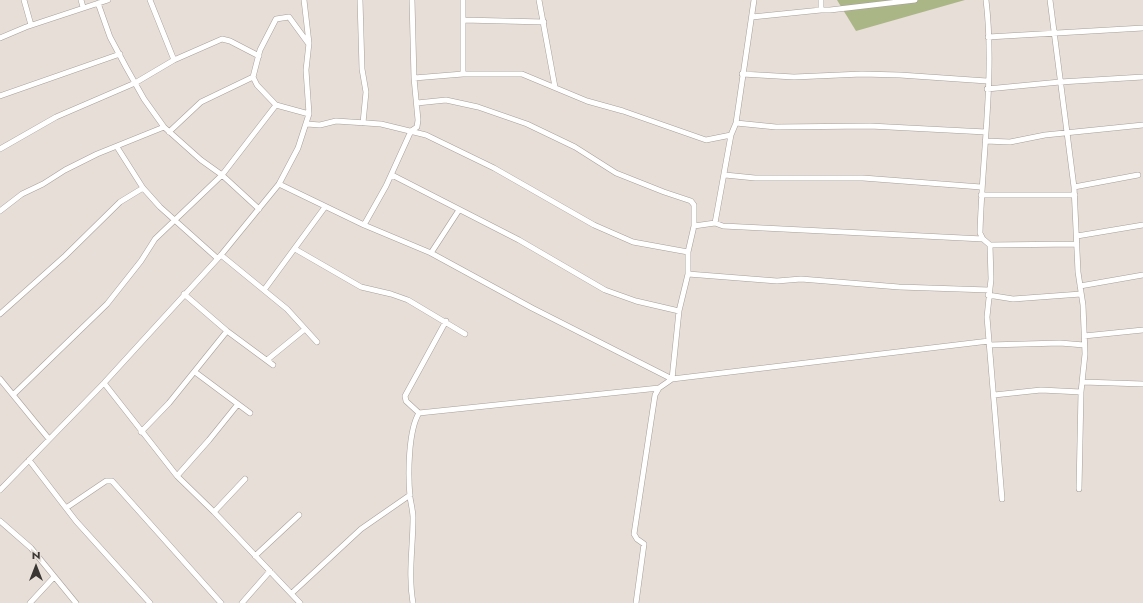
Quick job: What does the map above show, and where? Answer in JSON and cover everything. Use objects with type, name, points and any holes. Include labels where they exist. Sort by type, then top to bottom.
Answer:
[{"type":"street","points":[[24,0],[31,25]]},
{"type":"street","points":[[81,0],[83,8]]},
{"type":"street","points":[[0,38],[31,25],[108,0]]},
{"type":"street","points":[[150,0],[174,60]]},
{"type":"street","points":[[0,490],[104,383],[219,256],[279,184],[298,148],[309,114],[306,70],[309,43],[304,0]]},
{"type":"street","points":[[360,0],[362,69],[366,92],[363,123]]},
{"type":"street","points":[[364,225],[392,175],[397,158],[410,131],[417,127],[412,0]]},
{"type":"street","points":[[463,0],[463,74]]},
{"type":"street","points":[[539,0],[555,87]]},
{"type":"street","points":[[714,223],[732,135],[736,123],[754,0]]},
{"type":"street","points":[[821,0],[821,10]]},
{"type":"street","points":[[752,17],[915,0]]},
{"type":"street","points":[[986,0],[988,37],[986,132],[981,187],[980,232],[983,239],[990,245],[1077,244]]},
{"type":"street","points":[[1050,0],[1075,195],[1080,286],[1083,305],[1084,345],[1079,489]]},
{"type":"street","points":[[98,3],[110,37],[135,83],[164,127],[201,160],[222,175],[259,209]]},
{"type":"street","points":[[169,132],[201,102],[253,78],[260,50],[278,18],[289,17],[309,43]]},
{"type":"street","points":[[463,20],[544,22]]},
{"type":"street","points":[[988,37],[1143,28]]},
{"type":"street","points":[[0,149],[56,117],[135,83],[174,60],[222,39],[230,41],[259,56]]},
{"type":"street","points":[[0,96],[120,54]]},
{"type":"street","points":[[414,78],[463,74],[517,73],[587,101],[623,111],[706,140],[732,135]]},
{"type":"street","points":[[742,74],[794,77],[862,74],[900,75],[987,81]]},
{"type":"street","points":[[987,89],[1060,82],[1143,77]]},
{"type":"street","points":[[253,78],[276,105],[309,114]]},
{"type":"street","points":[[417,103],[446,100],[478,107],[527,124],[575,147],[616,173],[664,192],[692,201],[694,205],[694,226],[688,252],[688,274],[679,311],[672,379]]},
{"type":"street","points":[[14,394],[108,304],[141,261],[151,244],[222,175],[276,105]]},
{"type":"street","points":[[307,124],[320,125],[336,121],[381,124],[426,135],[494,168],[594,225],[633,242],[688,252]]},
{"type":"street","points":[[736,123],[776,127],[870,126],[986,132]]},
{"type":"street","points":[[985,141],[1010,142],[1045,135],[1067,134],[1143,125]]},
{"type":"street","points":[[0,211],[22,194],[43,184],[65,170],[97,154],[164,127]]},
{"type":"street","points":[[118,146],[143,188],[175,220],[264,290],[287,310],[317,342]]},
{"type":"street","points":[[392,175],[519,240],[605,290],[636,301],[679,311]]},
{"type":"street","points":[[725,175],[755,178],[863,178],[981,187]]},
{"type":"street","points":[[1074,187],[1138,175]]},
{"type":"street","points":[[279,184],[364,225],[431,252],[532,308],[672,379]]},
{"type":"street","points":[[0,314],[65,256],[120,202],[143,188]]},
{"type":"street","points":[[981,195],[1075,195]]},
{"type":"street","points":[[264,290],[325,207]]},
{"type":"street","points":[[431,252],[460,210]]},
{"type":"street","points":[[694,226],[714,223],[723,226],[983,239]]},
{"type":"street","points":[[1077,236],[1143,225]]},
{"type":"street","points":[[990,245],[987,317],[1002,499]]},
{"type":"street","points":[[296,248],[361,287],[391,294],[408,300],[446,321],[465,334]]},
{"type":"street","points":[[688,274],[777,281],[801,279],[989,293],[1013,299],[1081,294]]},
{"type":"street","points":[[1080,286],[1143,276]]},
{"type":"street","points":[[184,294],[227,331],[273,365]]},
{"type":"street","points":[[446,321],[405,396],[406,401],[419,413],[659,388]]},
{"type":"street","points":[[267,360],[305,329]]},
{"type":"street","points":[[1084,336],[1143,330]]},
{"type":"street","points":[[141,432],[170,403],[227,331]]},
{"type":"street","points":[[636,603],[644,544],[637,539],[634,534],[655,395],[659,388],[672,379],[989,343],[1060,343],[1084,345]]},
{"type":"street","points":[[195,372],[250,412]]},
{"type":"street","points":[[0,379],[14,394],[49,439]]},
{"type":"street","points":[[1083,382],[1143,384]]},
{"type":"street","points":[[104,383],[177,476],[214,512],[300,603]]},
{"type":"street","points":[[994,395],[1041,390],[1082,392]]},
{"type":"street","points":[[177,476],[238,404]]},
{"type":"street","points":[[413,603],[410,584],[413,516],[410,495],[410,465],[414,421],[419,413]]},
{"type":"street","points":[[29,460],[66,508],[150,603]]},
{"type":"street","points":[[214,512],[245,479]]},
{"type":"street","points":[[66,508],[106,481],[112,481],[221,603]]},
{"type":"street","points":[[292,593],[362,529],[410,495]]},
{"type":"street","points":[[255,556],[299,515]]},
{"type":"street","points":[[0,521],[31,548],[76,603]]},
{"type":"street","points":[[242,603],[270,570]]},
{"type":"street","points":[[30,603],[54,577]]},
{"type":"green space","points":[[837,0],[965,0],[856,31]]}]
